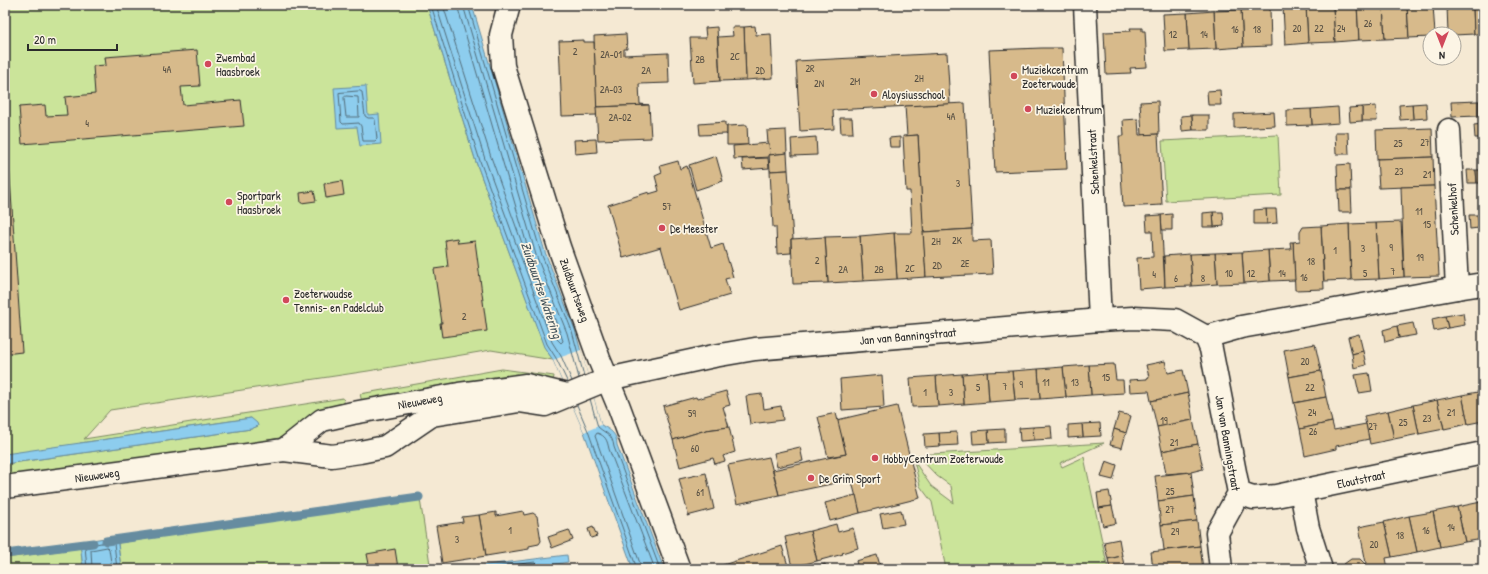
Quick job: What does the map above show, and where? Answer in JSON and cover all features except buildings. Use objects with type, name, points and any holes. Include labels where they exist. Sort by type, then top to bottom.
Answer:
[{"type":"street","name":"Zuidbuurtseweg","points":[[509,5],[501,35],[503,66],[601,382],[679,569]]},
{"type":"street","name":"Schenkelstraat","points":[[1085,5],[1100,320]]},
{"type":"street","name":"Schenkelhof","points":[[1449,130],[1457,288]]},
{"type":"street","points":[[1206,337],[1241,327],[1334,312],[1483,284]]},
{"type":"street","name":"Jan van Banningstraat","points":[[601,382],[714,356],[755,350],[1100,320],[1133,318],[1175,320],[1206,337],[1211,350],[1239,493],[1217,533],[1221,569]]},
{"type":"street","name":"Nieuweweg","points":[[5,487],[284,450],[332,456],[360,452],[385,447],[432,415],[519,401],[545,405],[601,382]]},
{"type":"street","name":"Nieuweweg","points":[[284,450],[322,420],[354,413],[459,394],[526,385],[567,395]]},
{"type":"street","name":"Eloutstraat","points":[[1239,493],[1253,498],[1302,492],[1483,453]]},
{"type":"street","points":[[1302,492],[1308,528],[1321,569]]},
{"type":"green space","name":"Sportpark Haasbroek","points":[[5,5],[427,5],[476,162],[544,346],[553,360],[491,350],[368,371],[110,410],[84,439],[343,398],[345,405],[279,438],[5,476],[5,464],[251,429],[258,426],[251,418],[80,443],[74,450],[5,460]]},
{"type":"green space","points":[[1278,135],[1281,195],[1166,201],[1162,141]]},
{"type":"green space","points":[[502,369],[554,376],[553,382],[362,402],[360,394]]},
{"type":"green space","points":[[1104,443],[1060,463],[1062,467],[1084,457],[1108,569],[946,569],[932,502],[920,486],[914,461],[931,486],[954,503],[951,486],[937,476],[917,455]]},
{"type":"green space","points":[[420,499],[430,564],[401,569],[121,569],[118,543]]},
{"type":"green space","points":[[81,548],[83,569],[5,569],[5,558]]},
{"type":"water","name":"Zuidbuurtse Watering","points":[[427,5],[472,5],[545,252],[575,330],[601,425],[615,435],[617,445],[664,569],[633,569],[584,432],[553,360],[544,347],[476,162]]},
{"type":"water","points":[[366,86],[368,115],[379,114],[381,144],[360,146],[357,127],[337,128],[334,88]]},
{"type":"water","points":[[251,418],[257,423],[258,426],[251,429],[5,464],[5,454]]},
{"type":"water","points":[[117,536],[121,569],[83,569],[80,542]]},
{"type":"water","points":[[567,555],[568,562],[530,569],[454,569]]},
{"type":"pier","points":[[581,350],[601,425],[584,432],[553,360]]},
{"type":"waterway","points":[[106,541],[419,497]]},
{"type":"waterway","points":[[5,554],[93,543]]},
{"type":"place","name":"Zwembad Haasbroek","points":[[208,64]]},
{"type":"place","name":"Muziekcentrum Zoeterwoude","points":[[1014,76]]},
{"type":"place","name":"Aloysiusschool","points":[[874,94]]},
{"type":"place","name":"Muziekcentrum","points":[[1028,109]]},
{"type":"place","name":"Sportpark Haasbroek","points":[[229,202]]},
{"type":"place","name":"De Meester","points":[[662,228]]},
{"type":"place","name":"Zoeterwoudse Tennis- en Padelclub","points":[[286,300]]},
{"type":"place","name":"HobbyCentrum Zoeterwoude","points":[[875,458]]},
{"type":"place","name":"De Grim Sport","points":[[811,478]]}]
